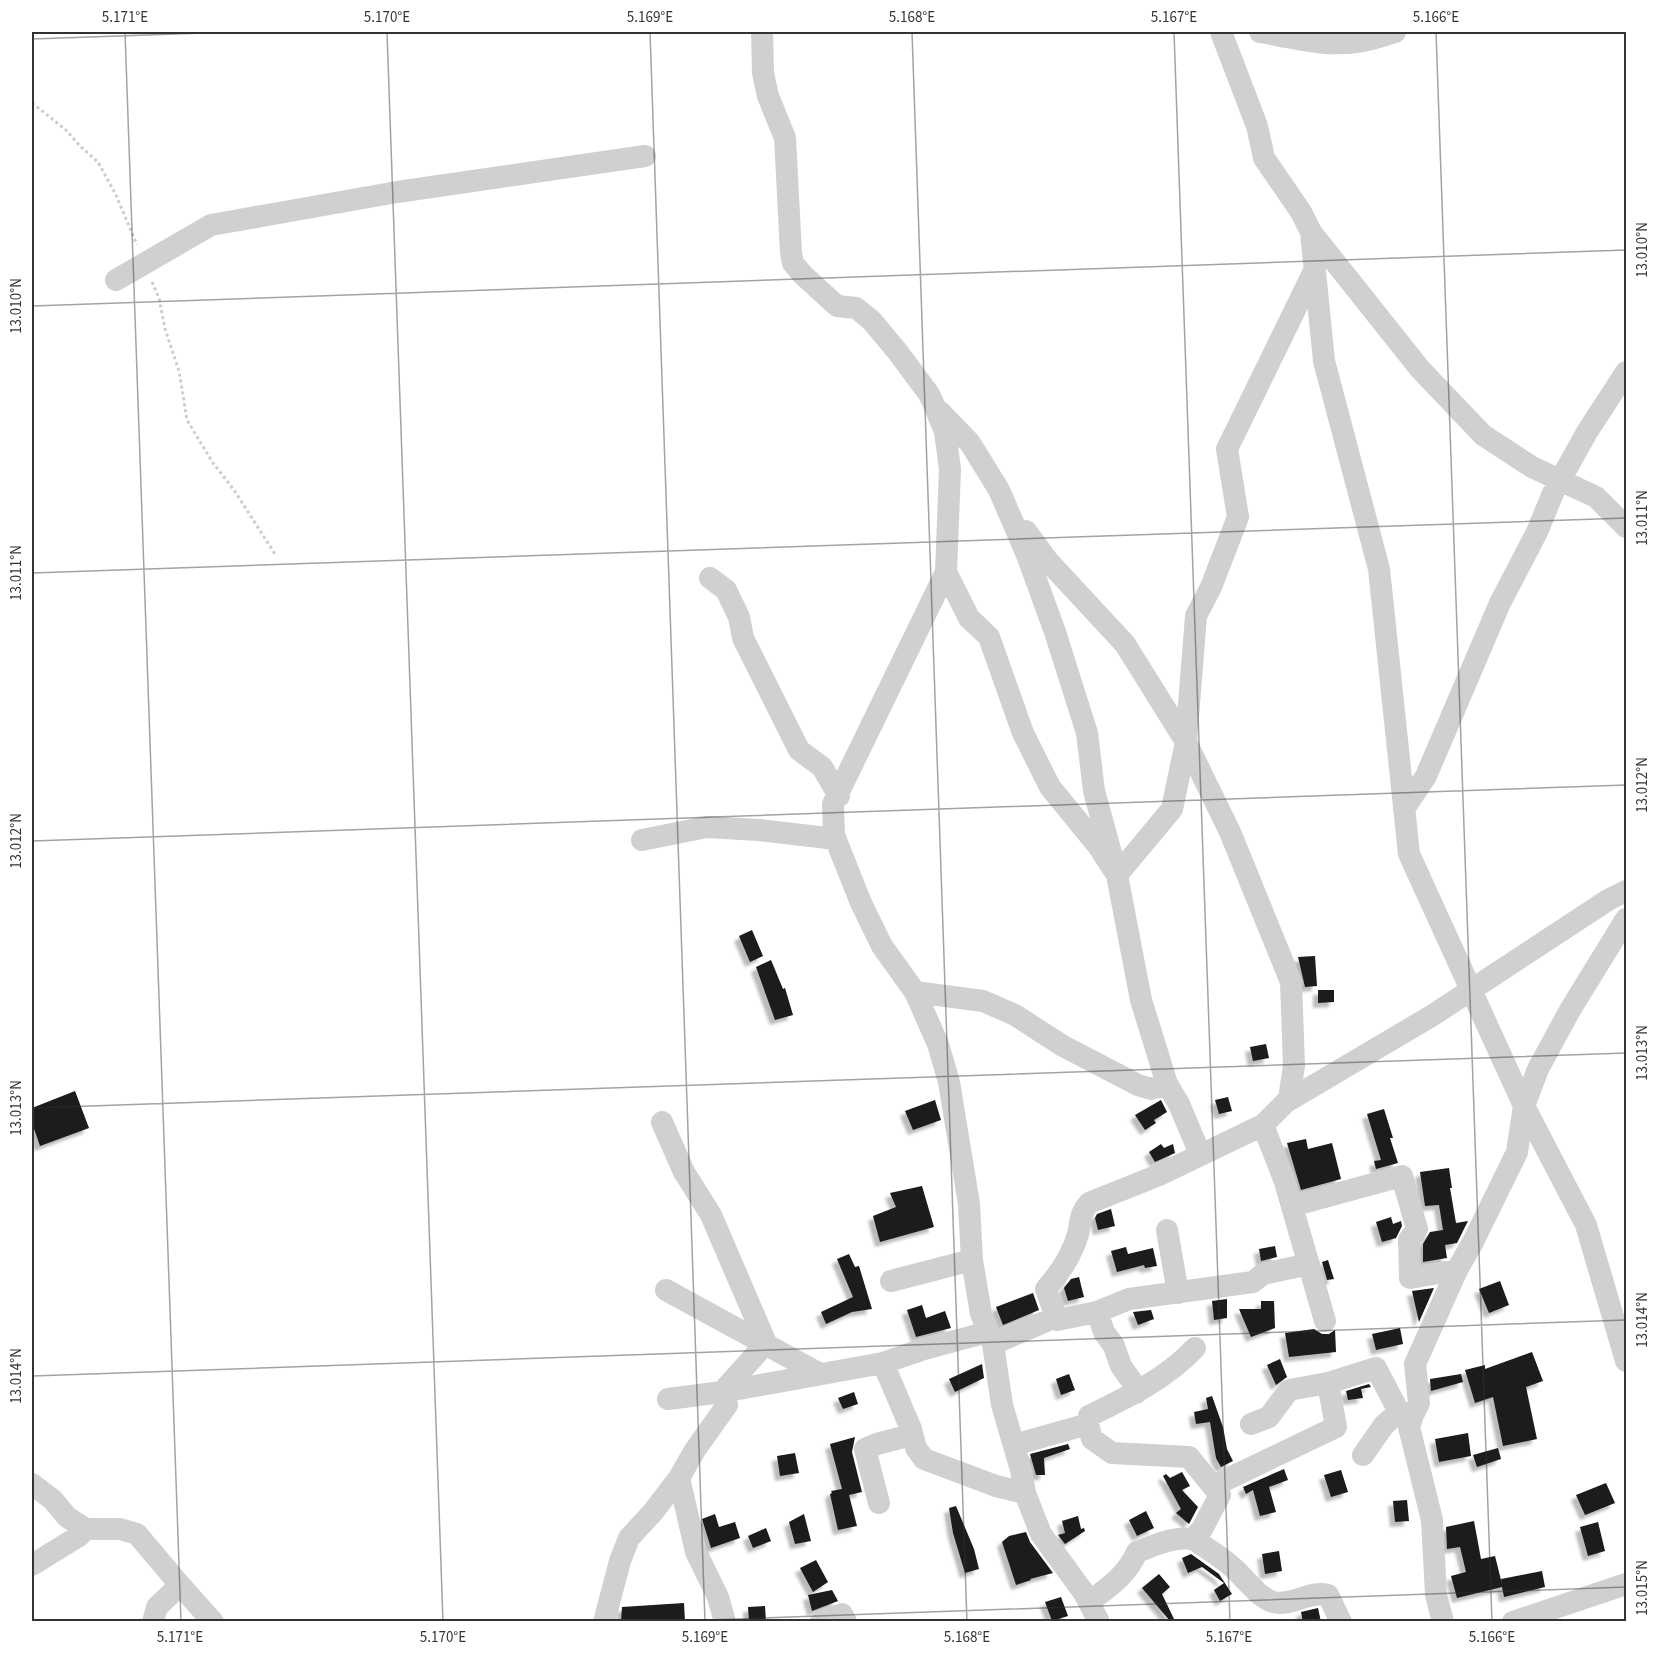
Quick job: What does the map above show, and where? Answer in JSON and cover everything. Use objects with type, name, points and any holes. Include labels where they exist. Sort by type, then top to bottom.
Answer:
[{"type":"street","points":[[762,32],[763,73],[768,96],[785,138],[791,253],[794,263],[802,274],[837,306],[856,308],[871,320],[929,394],[945,432],[950,469],[946,572],[833,804],[836,839],[861,903],[882,946],[915,992],[938,1044],[949,1082],[969,1204],[972,1260],[981,1314],[991,1338],[1002,1405],[1025,1493],[1041,1534],[1094,1612],[1131,1564],[1137,1552],[1184,1538],[1193,1539],[1232,1566],[1254,1589],[1273,1602],[1284,1602],[1320,1593],[1328,1595],[1341,1622]]},
{"type":"street","points":[[1221,32],[1257,126],[1264,158],[1301,212],[1311,232],[1420,369],[1483,435],[1532,467],[1596,497],[1626,526]]},
{"type":"street","points":[[1260,32],[1297,40],[1330,43],[1362,42],[1395,32]]},
{"type":"street","points":[[116,280],[211,225],[397,192],[645,156]]},
{"type":"street","points":[[1311,232],[1324,361],[1379,569],[1409,854],[1524,1106],[1586,1225],[1626,1361]]},
{"type":"street","points":[[1117,875],[1172,809],[1186,742],[1197,616],[1211,587],[1238,517],[1227,449],[1314,271]]},
{"type":"street","points":[[1404,810],[1425,776],[1500,603],[1537,532],[1552,493],[1587,432],[1626,372]]},
{"type":"street","points":[[935,407],[970,443],[1002,499],[1027,555],[1055,632],[1087,733],[1094,791],[1117,875],[1141,1000],[1167,1084],[1179,1104],[1200,1154]]},
{"type":"street","points":[[1002,499],[1048,561],[1125,644],[1186,742],[1230,832],[1291,982],[1293,1066],[1289,1099],[1263,1125],[1159,1175],[1089,1203],[1082,1212],[1078,1236],[1061,1272],[1046,1289],[1057,1320],[1097,1312],[1129,1299],[1253,1282],[1263,1274],[1309,1264]]},
{"type":"street","points":[[946,572],[969,618],[989,637],[1023,733],[1050,787],[1099,847],[1117,875]]},
{"type":"street","points":[[710,578],[726,590],[739,617],[743,638],[799,750],[822,767],[838,796]]},
{"type":"street","points":[[644,831],[687,831],[707,827],[759,830],[836,839]]},
{"type":"street","points":[[1286,1102],[1433,1015],[1608,900],[1626,891]]},
{"type":"street","points":[[1364,1455],[1384,1425],[1406,1414],[1419,1403],[1415,1364],[1457,1270],[1516,1152],[1524,1106],[1538,1069],[1570,1010],[1626,919]]},
{"type":"street","points":[[915,992],[982,1001],[1015,1015],[1063,1046],[1138,1085],[1151,1089],[1167,1084]]},
{"type":"street","points":[[662,1122],[684,1172],[711,1215],[766,1343]]},
{"type":"street","points":[[1263,1125],[1286,1182],[1325,1321]]},
{"type":"street","points":[[1292,1206],[1402,1176],[1417,1229],[1409,1240],[1410,1278],[1457,1270]]},
{"type":"street","points":[[1167,1230],[1178,1293]]},
{"type":"street","points":[[891,1281],[972,1260]]},
{"type":"street","points":[[666,1290],[820,1374]]},
{"type":"street","points":[[1097,1312],[1104,1332],[1114,1346],[1121,1366],[1133,1383],[1136,1393]]},
{"type":"street","points":[[668,1399],[722,1392],[883,1363],[921,1350],[991,1338],[1056,1317]]},
{"type":"street","points":[[722,1392],[766,1343]]},
{"type":"street","points":[[1193,1539],[1202,1529],[1220,1495],[1189,1457],[1112,1453],[1092,1439],[1088,1424],[1089,1416],[1136,1393],[1183,1361],[1195,1348]]},
{"type":"street","points":[[883,1363],[911,1429],[916,1448],[924,1459],[996,1486],[1025,1493]]},
{"type":"street","points":[[1380,1375],[1415,1364]]},
{"type":"street","points":[[1251,1424],[1269,1417],[1289,1390],[1328,1383],[1376,1368],[1387,1390],[1406,1414],[1432,1520],[1436,1595],[1443,1622]]},
{"type":"street","points":[[1213,1486],[1336,1427],[1328,1383]]},
{"type":"street","points":[[604,1622],[620,1561],[629,1538],[679,1478],[695,1450],[727,1406],[722,1392]]},
{"type":"street","points":[[1014,1445],[1088,1424]]},
{"type":"street","points":[[879,1503],[865,1449],[911,1435]]},
{"type":"street","points":[[679,1478],[696,1552],[718,1597],[725,1622]]},
{"type":"street","points":[[32,1484],[53,1500],[66,1517],[86,1529],[120,1529],[137,1534],[213,1622]]},
{"type":"street","points":[[32,1565],[79,1536],[86,1529]]},
{"type":"street","points":[[1513,1622],[1626,1584]]},
{"type":"street","points":[[153,1622],[157,1607],[180,1585]]},
{"type":"street","points":[[821,1622],[842,1614],[846,1622]]},
{"type":"path","points":[[32,103],[66,130],[98,162],[116,195],[159,298],[165,329],[179,371],[187,420],[213,463],[234,490],[275,554]]},
{"type":"building","points":[[752,930],[763,956],[750,962],[739,936]]},
{"type":"building","points":[[1315,956],[1317,986],[1305,987],[1298,957]]},
{"type":"building","points":[[771,960],[783,989],[785,988],[793,1015],[775,1020],[756,967]]},
{"type":"building","points":[[1318,990],[1334,990],[1334,1002],[1318,1003]]},
{"type":"building","points":[[1266,1044],[1269,1058],[1253,1061],[1250,1047]]},
{"type":"building","points":[[75,1091],[89,1128],[40,1146],[32,1123],[32,1108]]},
{"type":"building","points":[[1228,1097],[1232,1111],[1219,1114],[1215,1100]]},
{"type":"building","points":[[935,1100],[941,1120],[913,1130],[905,1111]]},
{"type":"building","points":[[1161,1100],[1167,1112],[1154,1120],[1156,1123],[1145,1130],[1135,1115]]},
{"type":"building","points":[[1384,1109],[1398,1163],[1376,1169],[1374,1161],[1381,1160],[1367,1114]]},
{"type":"building","points":[[1306,1139],[1308,1149],[1332,1143],[1341,1179],[1301,1190],[1287,1143]]},
{"type":"building","points":[[1161,1144],[1164,1148],[1173,1144],[1175,1153],[1155,1162],[1149,1152]]},
{"type":"building","points":[[1449,1168],[1456,1223],[1468,1221],[1457,1243],[1445,1245],[1447,1258],[1423,1262],[1423,1244],[1430,1232],[1443,1230],[1439,1205],[1425,1206],[1420,1172]]},
{"type":"building","points":[[922,1186],[934,1227],[880,1242],[873,1216],[896,1207],[890,1193]]},
{"type":"building","points":[[1111,1209],[1115,1226],[1098,1230],[1095,1218],[1097,1214]]},
{"type":"building","points":[[1391,1217],[1393,1224],[1401,1221],[1402,1226],[1396,1238],[1382,1242],[1376,1222]]},
{"type":"building","points":[[1275,1246],[1277,1257],[1261,1261],[1259,1249]]},
{"type":"building","points":[[1126,1247],[1128,1254],[1153,1248],[1157,1266],[1145,1268],[1144,1265],[1117,1272],[1111,1251]]},
{"type":"building","points":[[849,1254],[855,1267],[859,1266],[872,1309],[852,1312],[826,1324],[821,1312],[853,1297],[837,1259]]},
{"type":"building","points":[[1328,1260],[1334,1279],[1327,1280],[1322,1262]]},
{"type":"building","points":[[1079,1277],[1084,1297],[1068,1301],[1064,1288],[1071,1279]]},
{"type":"building","points":[[1500,1281],[1509,1305],[1489,1313],[1479,1289]]},
{"type":"building","points":[[1434,1288],[1419,1322],[1412,1291]]},
{"type":"building","points":[[1033,1293],[1039,1310],[1003,1325],[996,1307]]},
{"type":"building","points":[[1227,1299],[1227,1318],[1214,1320],[1212,1301]]},
{"type":"building","points":[[1261,1301],[1274,1301],[1275,1328],[1251,1337],[1239,1309],[1261,1309]]},
{"type":"building","points":[[922,1305],[926,1318],[945,1311],[951,1328],[916,1337],[907,1310]]},
{"type":"building","points":[[1151,1310],[1154,1319],[1138,1325],[1133,1312]]},
{"type":"building","points":[[1400,1328],[1403,1344],[1376,1350],[1372,1334]]},
{"type":"building","points":[[1314,1329],[1322,1334],[1329,1334],[1335,1330],[1336,1352],[1289,1357],[1285,1333]]},
{"type":"building","points":[[1532,1352],[1543,1381],[1526,1387],[1537,1439],[1503,1446],[1493,1397],[1475,1403],[1465,1370],[1485,1365],[1485,1369]]},
{"type":"building","points":[[1280,1359],[1287,1377],[1276,1385],[1267,1365]]},
{"type":"building","points":[[982,1364],[984,1378],[955,1392],[949,1379]]},
{"type":"building","points":[[1069,1374],[1075,1390],[1061,1395],[1056,1379]]},
{"type":"building","points":[[1461,1374],[1463,1382],[1431,1391],[1430,1379]]},
{"type":"building","points":[[1369,1384],[1371,1387],[1361,1389],[1363,1398],[1348,1400],[1346,1391]]},
{"type":"building","points":[[854,1392],[858,1404],[843,1409],[838,1398]]},
{"type":"building","points":[[1212,1396],[1223,1427],[1227,1449],[1233,1461],[1221,1467],[1216,1458],[1210,1422],[1196,1424],[1194,1412],[1208,1409],[1206,1398]]},
{"type":"building","points":[[1468,1433],[1471,1456],[1439,1462],[1435,1439]]},
{"type":"building","points":[[855,1437],[852,1452],[862,1492],[849,1495],[857,1526],[838,1530],[830,1494],[831,1491],[842,1489],[830,1444]]},
{"type":"building","points":[[1068,1444],[1070,1449],[1044,1458],[1045,1475],[1036,1475],[1030,1454]]},
{"type":"building","points":[[1498,1448],[1501,1459],[1477,1467],[1473,1455]]},
{"type":"building","points":[[795,1453],[799,1473],[780,1476],[777,1456]]},
{"type":"building","points":[[1284,1469],[1288,1480],[1269,1487],[1276,1512],[1260,1516],[1253,1490],[1246,1494],[1243,1487]]},
{"type":"building","points":[[1341,1470],[1348,1492],[1331,1497],[1324,1475]]},
{"type":"building","points":[[1182,1472],[1190,1486],[1182,1490],[1198,1507],[1189,1524],[1176,1513],[1181,1509],[1163,1476],[1166,1474],[1170,1478]]},
{"type":"building","points":[[1606,1483],[1615,1503],[1585,1515],[1576,1495]]},
{"type":"building","points":[[1407,1500],[1409,1521],[1395,1522],[1393,1501]]},
{"type":"building","points":[[956,1506],[974,1549],[979,1569],[965,1573],[953,1533],[949,1508]]},
{"type":"building","points":[[1146,1511],[1154,1528],[1137,1536],[1129,1520]]},
{"type":"building","points":[[715,1514],[719,1527],[735,1522],[740,1538],[711,1548],[702,1519]]},
{"type":"building","points":[[804,1514],[811,1541],[795,1544],[789,1522]]},
{"type":"building","points":[[1078,1516],[1081,1529],[1084,1528],[1085,1531],[1065,1544],[1058,1535],[1065,1533],[1062,1521]]},
{"type":"building","points":[[1474,1521],[1481,1559],[1495,1556],[1502,1584],[1501,1579],[1542,1571],[1545,1587],[1504,1597],[1502,1587],[1457,1598],[1451,1576],[1466,1572],[1460,1547],[1447,1549],[1446,1527]]},
{"type":"building","points":[[1598,1522],[1605,1551],[1588,1556],[1580,1527]]},
{"type":"building","points":[[766,1528],[771,1541],[753,1548],[748,1536]]},
{"type":"building","points":[[1026,1532],[1030,1542],[1053,1573],[1016,1585],[1002,1542],[1009,1536]]},
{"type":"building","points":[[1279,1551],[1282,1571],[1265,1574],[1262,1554]]},
{"type":"building","points":[[1191,1554],[1219,1574],[1232,1594],[1220,1601],[1214,1590],[1224,1583],[1202,1567],[1188,1573],[1182,1558]]},
{"type":"building","points":[[816,1560],[828,1582],[813,1592],[800,1568]]},
{"type":"building","points":[[1159,1574],[1170,1587],[1162,1594],[1174,1619],[1170,1621],[1142,1588]]},
{"type":"building","points":[[832,1590],[838,1601],[812,1611],[808,1595]]},
{"type":"building","points":[[1061,1597],[1068,1616],[1052,1621],[1045,1602]]},
{"type":"building","points":[[684,1603],[685,1622],[621,1622],[622,1607]]},
{"type":"building","points":[[765,1606],[766,1622],[749,1622],[748,1607]]},
{"type":"building","points":[[1318,1608],[1321,1622],[1303,1622],[1301,1612]]}]
